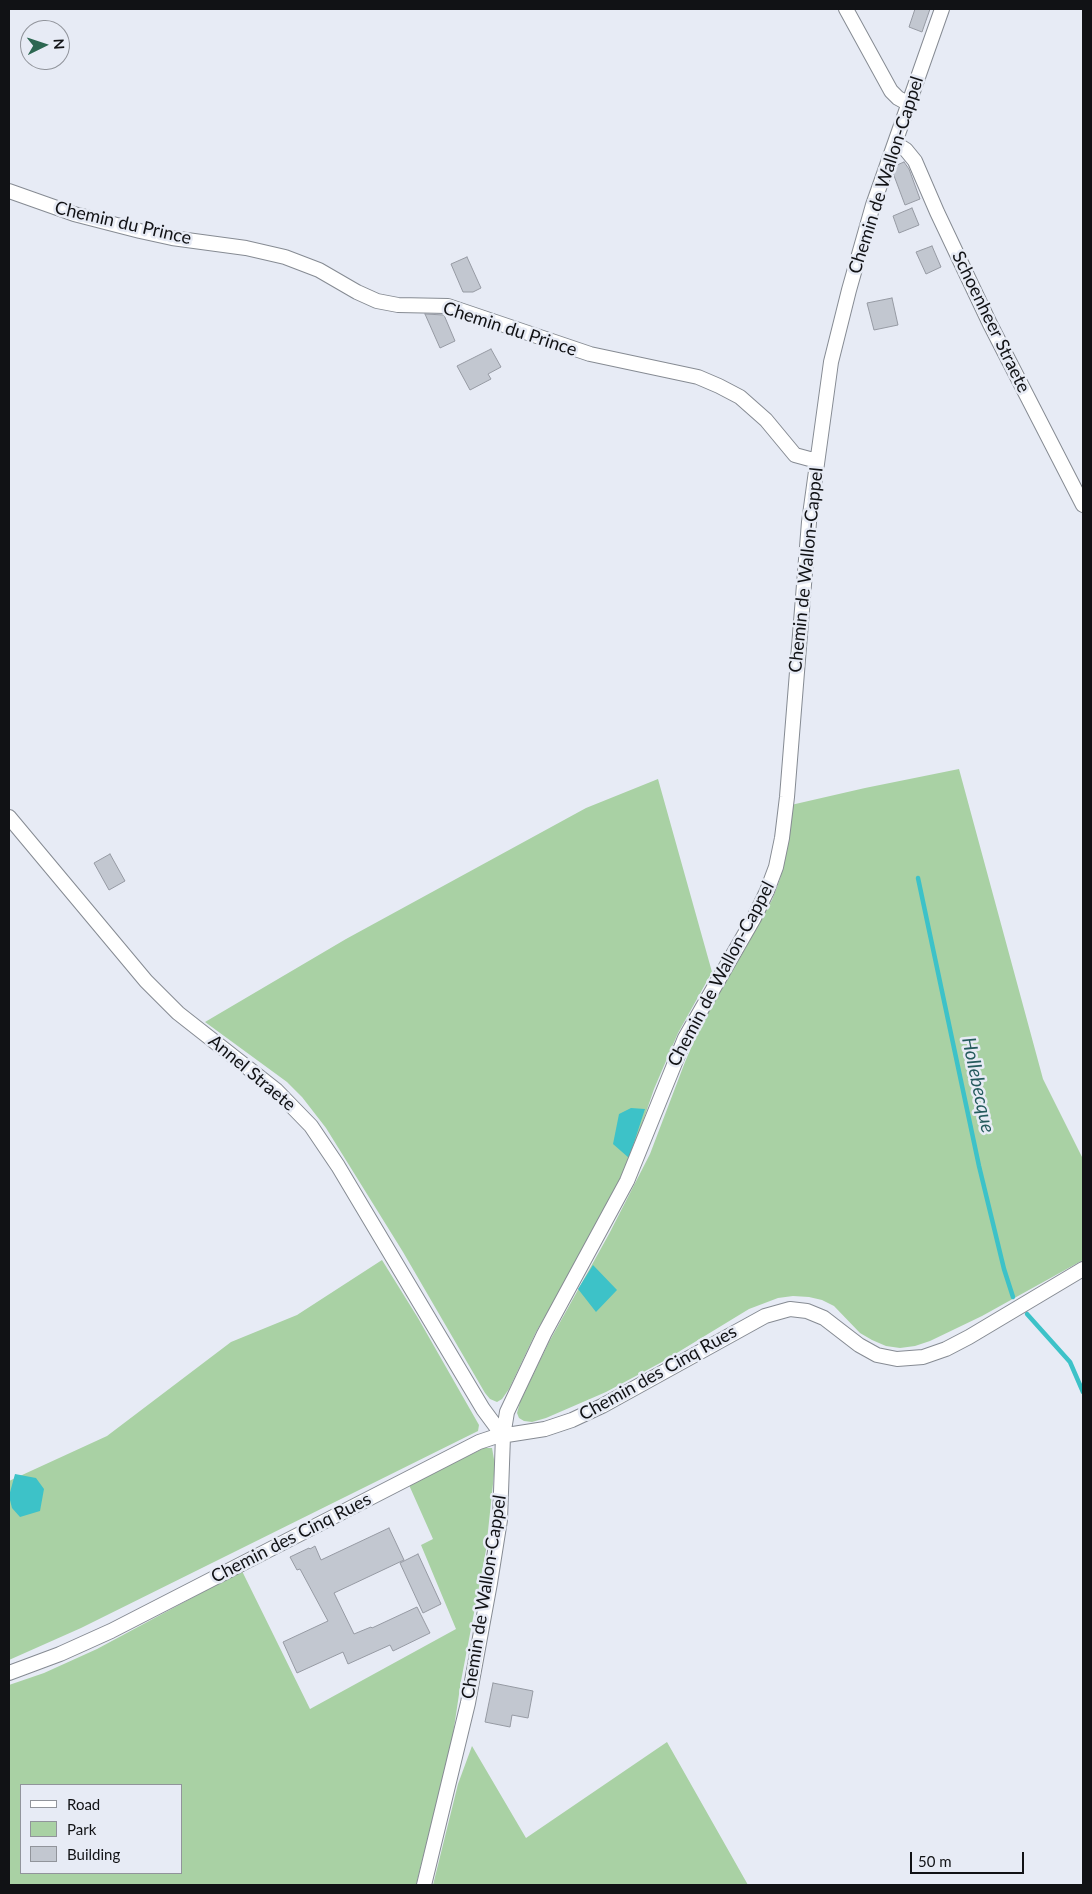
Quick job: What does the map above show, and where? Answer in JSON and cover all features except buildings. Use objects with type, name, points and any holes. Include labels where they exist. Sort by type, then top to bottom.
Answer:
[{"type":"street","points":[[846,9],[891,91],[909,104]]},
{"type":"street","name":"Chemin de Wallon-Cappel","points":[[424,1885],[468,1704],[490,1583],[500,1520],[503,1436],[507,1412],[551,1320],[627,1181],[685,1038],[710,991],[754,918],[776,868],[786,806],[808,522],[825,396],[835,344],[873,205],[942,9]]},
{"type":"street","name":"Schoenheer Straete","points":[[895,143],[906,150],[914,161],[990,324],[1083,505]]},
{"type":"street","name":"Chemin du Prince","points":[[9,191],[56,208],[140,231],[172,238],[246,248],[285,257],[319,270],[377,301],[398,305],[448,306],[590,354],[698,377],[725,388],[740,397],[766,420],[795,455],[817,461]]},
{"type":"street","name":"Annel Straete","points":[[9,817],[120,951],[157,992],[178,1012],[276,1090],[311,1126],[338,1166],[482,1409],[503,1436]]},
{"type":"street","name":"Chemin des Cinq Rues","points":[[9,1673],[94,1639],[487,1439],[545,1429],[586,1414],[634,1390],[749,1323],[774,1312],[800,1309],[816,1313],[832,1323],[859,1345],[877,1355],[897,1359],[923,1357],[946,1349],[969,1337],[1083,1269]]},
{"type":"green space","points":[[959,769],[1043,1079],[1083,1159],[1083,1260],[982,1316],[930,1341],[900,1348],[886,1346],[860,1333],[834,1306],[822,1300],[793,1296],[778,1298],[749,1309],[662,1362],[606,1392],[546,1418],[532,1422],[519,1418],[517,1413],[520,1402],[549,1342],[609,1234],[650,1154],[702,1023],[772,900],[780,879],[787,846],[791,805]]},
{"type":"green space","points":[[658,779],[712,972],[678,1033],[654,1089],[628,1165],[602,1218],[536,1332],[509,1389],[502,1399],[497,1402],[490,1399],[485,1393],[403,1252],[326,1128],[302,1097],[287,1082],[205,1022],[346,939],[586,808]]},
{"type":"green space","points":[[382,1260],[418,1318],[479,1425],[478,1431],[81,1628],[9,1660],[9,1481],[107,1436],[231,1342],[297,1315]]},
{"type":"green space","points":[[484,1448],[492,1448],[495,1465],[486,1550],[461,1681],[452,1741],[416,1885],[9,1885],[9,1685],[44,1673],[97,1649],[242,1571],[310,1709],[456,1629],[421,1545],[433,1539],[409,1485]]},
{"type":"green space","points":[[667,1742],[748,1885],[433,1885],[458,1784],[472,1746],[526,1838]]},
{"type":"water","points":[[631,1108],[645,1109],[629,1158],[613,1144],[619,1114]]},
{"type":"water","points":[[593,1265],[617,1290],[596,1312],[578,1289]]},
{"type":"water","points":[[15,1474],[36,1478],[44,1489],[40,1511],[20,1517],[12,1508],[9,1496]]},
{"type":"waterway","name":"Hollebecque","points":[[918,878],[979,1166],[1004,1269],[1013,1297]]},
{"type":"waterway","name":"Hollebecque","points":[[1027,1314],[1070,1362],[1083,1392]]}]
